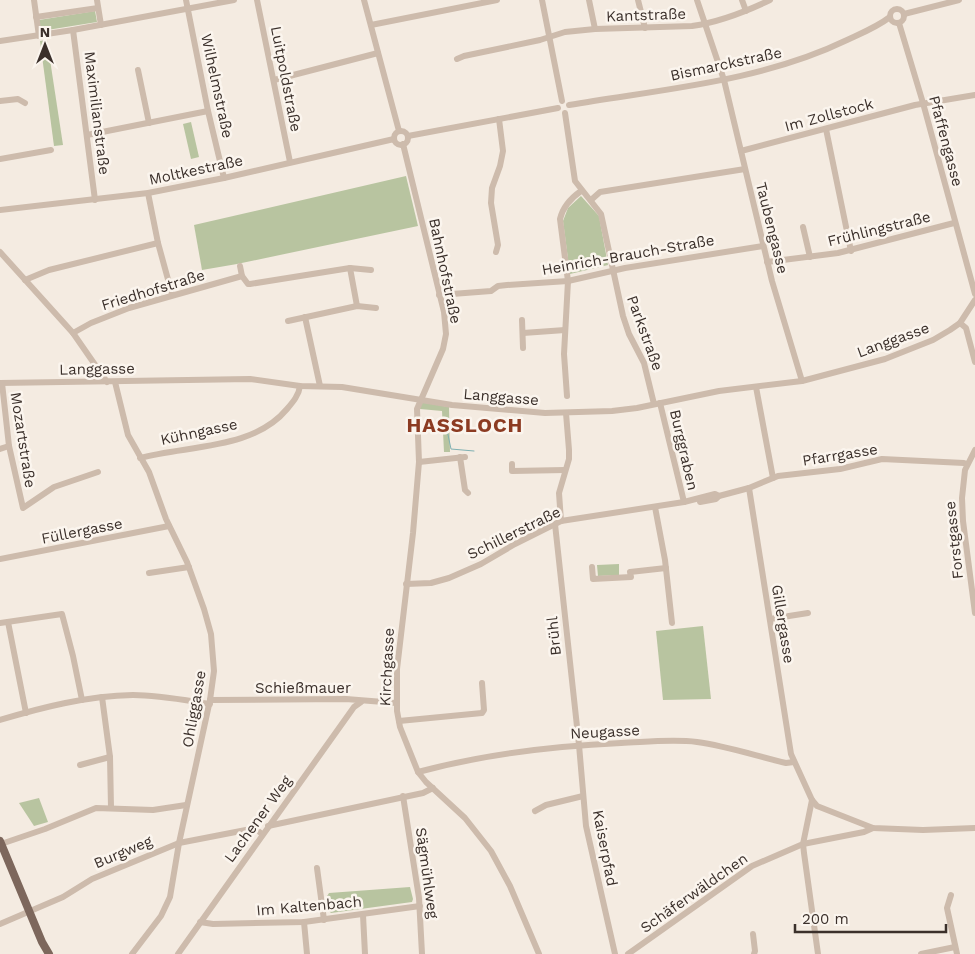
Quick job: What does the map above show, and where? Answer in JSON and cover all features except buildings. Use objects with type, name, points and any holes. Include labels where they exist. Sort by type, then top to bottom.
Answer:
[{"type":"main road","points":[[0,842],[42,942],[49,954]]},
{"type":"street","points":[[34,0],[39,36]]},
{"type":"street","points":[[97,0],[101,25]]},
{"type":"street","name":"Wilhelmstraße","points":[[186,0],[208,111],[224,178]]},
{"type":"street","points":[[0,41],[39,36],[234,0]]},
{"type":"street","name":"Luitpoldstraße","points":[[257,0],[290,162]]},
{"type":"street","points":[[364,0],[400,131]]},
{"type":"street","points":[[371,25],[497,0]]},
{"type":"street","points":[[542,0],[562,101],[559,103],[558,108]]},
{"type":"street","points":[[589,0],[595,29]]},
{"type":"street","points":[[638,0],[645,28]]},
{"type":"street","name":"Taubengasse","points":[[697,0],[724,80],[767,262],[802,381]]},
{"type":"street","points":[[742,0],[746,11]]},
{"type":"street","name":"Kantstraße","points":[[457,59],[540,40],[565,32],[706,24],[746,11],[770,0]]},
{"type":"street","points":[[904,14],[960,0]]},
{"type":"street","points":[[896,2],[897,9]]},
{"type":"street","points":[[36,17],[98,8]]},
{"type":"street","points":[[897,9],[901,10],[904,14]]},
{"type":"street","points":[[897,9],[892,12],[894,21],[904,19],[904,14]]},
{"type":"street","name":"Bismarckstraße","points":[[569,105],[724,80],[800,60],[825,51],[881,24],[894,21]]},
{"type":"street","name":"Pfaffengasse","points":[[894,21],[923,103],[954,223],[975,294]]},
{"type":"street","name":"Maximilianstraße","points":[[73,30],[95,200]]},
{"type":"street","points":[[274,80],[378,53]]},
{"type":"street","points":[[138,70],[149,123]]},
{"type":"street","name":"Im Zollstock","points":[[741,151],[923,103],[975,95]]},
{"type":"street","points":[[0,101],[18,99],[25,102]]},
{"type":"street","points":[[562,101],[567,102],[569,105],[569,109],[565,113]]},
{"type":"street","points":[[558,108],[559,111],[565,113]]},
{"type":"street","points":[[408,136],[558,108]]},
{"type":"street","points":[[87,135],[208,111]]},
{"type":"street","points":[[565,113],[575,181],[581,191],[566,204],[560,219],[568,281],[564,354],[567,396]]},
{"type":"street","points":[[496,252],[498,245],[491,195],[503,151],[499,118]]},
{"type":"street","points":[[826,129],[851,251]]},
{"type":"street","points":[[400,131],[404,131],[408,136]]},
{"type":"street","points":[[400,131],[396,133],[394,139],[397,143],[403,144],[408,136]]},
{"type":"street","name":"Moltkestraße","points":[[0,210],[148,193],[224,178],[394,139]]},
{"type":"street","name":"Bahnhofstraße","points":[[403,144],[446,325],[445,341],[441,355],[420,400]]},
{"type":"street","points":[[0,159],[51,150]]},
{"type":"street","points":[[591,200],[600,192],[745,169]]},
{"type":"street","name":"Parkstraße","points":[[581,191],[591,200],[601,214],[624,321],[644,363],[657,404]]},
{"type":"street","points":[[148,193],[158,243],[172,294]]},
{"type":"street","name":"Frühlingstraße","points":[[767,262],[851,251],[954,223]]},
{"type":"street","name":"Frühlingstraße","points":[[804,227],[810,257]]},
{"type":"street","points":[[25,280],[49,270],[158,243]]},
{"type":"street","name":"Heinrich-Brauch-Straße","points":[[440,296],[491,291],[498,286],[568,281],[613,270],[763,246]]},
{"type":"street","points":[[0,252],[73,333],[107,382]]},
{"type":"street","points":[[240,266],[242,276],[248,284],[350,268],[370,270]]},
{"type":"street","points":[[350,268],[357,306]]},
{"type":"street","name":"Friedhofstraße","points":[[73,333],[118,312],[172,294],[242,276]]},
{"type":"street","name":"Langgasse","points":[[1,383],[250,379],[300,386],[351,388],[452,405],[545,414],[626,410],[719,391],[802,381],[885,359],[933,340],[960,323],[975,300]]},
{"type":"street","points":[[288,321],[357,306],[376,308]]},
{"type":"street","points":[[305,317],[320,386]]},
{"type":"street","points":[[522,320],[523,348]]},
{"type":"street","points":[[960,323],[966,328],[975,362]]},
{"type":"street","points":[[523,333],[565,330]]},
{"type":"street","name":"Ohliggasse","points":[[115,382],[125,428],[149,472],[169,526],[189,567],[207,618],[211,634],[214,671],[210,702],[186,805],[169,902],[161,916],[132,954]]},
{"type":"street","name":"Mozartstraße","points":[[1,383],[9,446],[23,508],[54,487],[98,472]]},
{"type":"street","name":"Kühngasse","points":[[140,458],[224,442],[269,426],[290,406],[298,394],[300,386]]},
{"type":"street","points":[[756,387],[772,478]]},
{"type":"street","name":"Kirchgasse","points":[[420,400],[417,409],[419,462],[413,534],[396,674],[396,704],[399,721],[418,772],[432,788],[465,818],[491,851],[510,886],[539,954]]},
{"type":"street","name":"Burggraben","points":[[657,404],[684,502]]},
{"type":"street","name":"Brühl","points":[[566,414],[569,450],[559,493],[558,523],[579,745]]},
{"type":"street","points":[[0,449],[9,446]]},
{"type":"street","name":"Forstgasse","points":[[975,450],[967,464],[962,486],[962,510],[975,613]]},
{"type":"street","points":[[419,462],[462,457],[465,490],[468,493]]},
{"type":"street","name":"Pfarrgasse","points":[[749,488],[772,478],[840,469],[882,459],[964,462],[967,464]]},
{"type":"street","points":[[512,464],[512,471],[565,470]]},
{"type":"street","name":"Schillerstraße","points":[[406,584],[431,584],[449,578],[558,523],[684,502],[715,494],[720,496],[749,488]]},
{"type":"street","name":"Gillergasse","points":[[749,488],[784,719],[794,762],[812,800]]},
{"type":"street","points":[[655,507],[666,568],[672,623]]},
{"type":"street","name":"Füllergasse","points":[[0,559],[169,526]]},
{"type":"street","points":[[149,574],[189,567]]},
{"type":"street","points":[[592,567],[592,579],[631,577],[630,572],[666,568]]},
{"type":"street","points":[[770,619],[808,613]]},
{"type":"street","points":[[0,623],[62,614],[82,700]]},
{"type":"street","points":[[8,622],[26,712]]},
{"type":"street","points":[[399,721],[482,713],[484,710],[482,683]]},
{"type":"street","name":"Schießmauer","points":[[0,720],[26,712],[82,700],[134,695],[210,702],[346,699],[396,704]]},
{"type":"street","points":[[102,697],[110,757],[111,807]]},
{"type":"street","name":"Lachener Weg","points":[[178,954],[354,707],[361,702]]},
{"type":"street","name":"Neugasse","points":[[418,772],[496,754],[579,745],[654,741],[696,742],[721,746],[786,763],[794,762]]},
{"type":"street","name":"Kaiserpfad","points":[[579,745],[588,837],[615,954]]},
{"type":"street","points":[[80,765],[110,757]]},
{"type":"street","points":[[268,826],[427,792],[432,788]]},
{"type":"street","name":"Sägmühlweg","points":[[404,796],[420,906],[422,954]]},
{"type":"street","points":[[535,811],[546,805],[583,796]]},
{"type":"street","points":[[812,800],[817,806],[872,828],[923,830],[975,828]]},
{"type":"street","points":[[812,800],[803,844],[818,954]]},
{"type":"street","points":[[0,842],[45,829],[96,808],[111,807],[154,810],[186,805]]},
{"type":"street","name":"Schäferwäldchen","points":[[628,954],[752,866],[803,844],[864,832],[872,828]]},
{"type":"street","name":"Burgweg","points":[[0,924],[62,897],[92,879],[179,843],[251,829],[257,830],[262,834]]},
{"type":"street","points":[[317,868],[324,920]]},
{"type":"street","points":[[921,954],[956,951],[947,908],[951,895]]},
{"type":"street","name":"Im Kaltenbach","points":[[200,922],[212,924],[304,922],[420,906]]},
{"type":"street","points":[[363,915],[365,954]]},
{"type":"street","points":[[304,922],[307,954]]},
{"type":"street","points":[[753,934],[754,954]]},
{"type":"green space","points":[[95,11],[97,22],[41,31],[39,20]]},
{"type":"green space","points":[[47,40],[63,145],[54,146],[40,41]]},
{"type":"green space","points":[[191,122],[199,157],[191,159],[183,124]]},
{"type":"green space","points":[[406,176],[418,226],[202,270],[194,225]]},
{"type":"green space","points":[[581,196],[599,216],[608,265],[570,274],[563,221],[568,208]]},
{"type":"green space","points":[[421,402],[449,407],[450,452],[444,452],[442,411],[420,409]]},
{"type":"green space","points":[[619,564],[619,575],[598,576],[597,565]]},
{"type":"green space","points":[[703,626],[711,699],[663,700],[656,631]]},
{"type":"green space","points":[[39,798],[48,822],[34,826],[19,803]]},
{"type":"green space","points":[[410,887],[412,902],[331,913],[326,898],[329,893]]},
{"type":"waterway","points":[[447,430],[451,449],[474,451]]},
{"type":"district","name":"HASSLOCH","points":[[465,425]]}]
